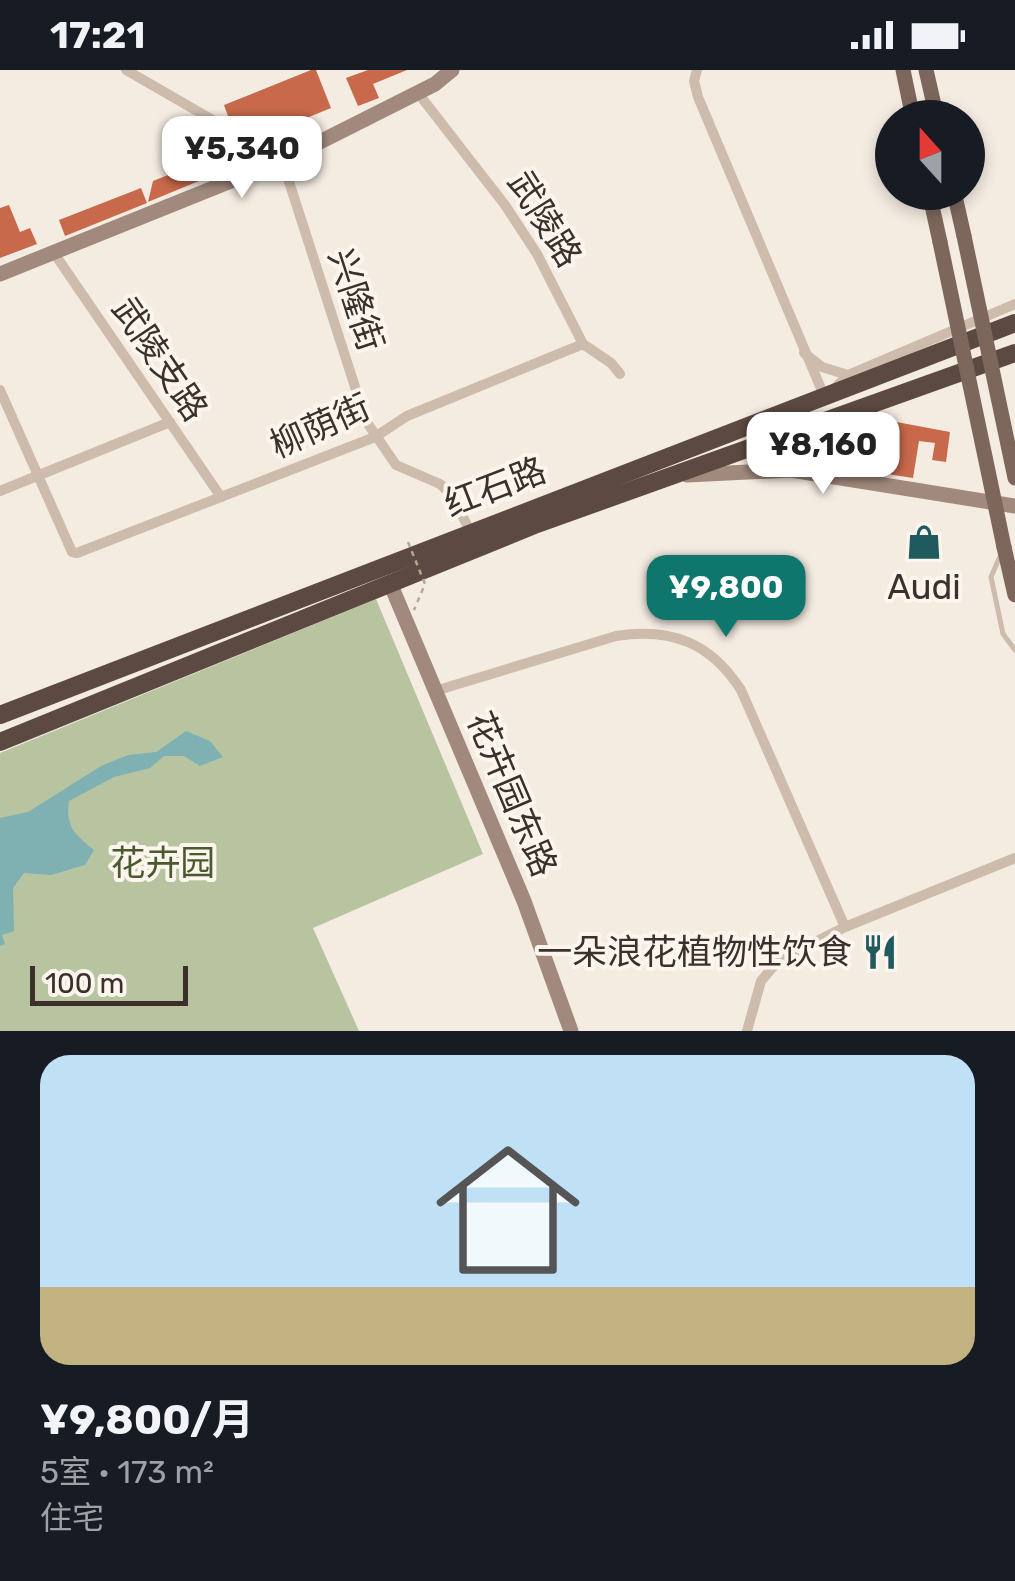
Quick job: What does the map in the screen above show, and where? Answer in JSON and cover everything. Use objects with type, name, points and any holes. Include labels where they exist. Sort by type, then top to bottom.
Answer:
[{"type":"highway","name":"红石路","points":[[0,715],[1015,323]]},
{"type":"highway","name":"红石路","points":[[0,742],[536,524],[1015,354]]},
{"type":"main road","points":[[903,70],[909,100]]},
{"type":"main road","points":[[926,70],[933,100]]},
{"type":"main road","points":[[933,210],[1015,596]]},
{"type":"main road","points":[[958,210],[1015,478]]},
{"type":"street","points":[[126,70],[282,160]]},
{"type":"street","points":[[0,274],[282,160],[418,92],[452,70]]},
{"type":"street","points":[[697,70],[694,81],[698,97],[825,398],[848,374],[1015,304]]},
{"type":"street","name":"武陵路","points":[[418,92],[505,205],[537,254],[583,344],[611,362],[620,374]]},
{"type":"street","name":"兴隆街","points":[[282,160],[366,421],[396,465],[440,484],[452,495],[470,532]]},
{"type":"street","name":"武陵支路","points":[[54,252],[221,497]]},
{"type":"street","name":"柳荫街","points":[[39,475],[72,552],[77,554],[375,437],[407,416],[583,344]]},
{"type":"street","points":[[804,353],[822,366],[848,374]]},
{"type":"street","points":[[0,390],[39,475]]},
{"type":"street","points":[[0,491],[170,422]]},
{"type":"street","name":"红石路","points":[[672,476],[791,470],[1015,506]]},
{"type":"street","name":"花卉园东路","points":[[390,583],[524,901],[570,1031]]},
{"type":"street","points":[[436,690],[616,636],[645,631],[669,633],[708,650],[727,668],[741,690],[845,927]]},
{"type":"street","points":[[747,1031],[761,980],[778,960],[845,927],[1015,858]]},
{"type":"lane","points":[[1004,546],[990,577],[1003,634],[1015,650]]},
{"type":"path","points":[[408,542],[426,584],[414,610]]},
{"type":"green space","name":"花卉园","points":[[376,599],[483,854],[313,928],[359,1031],[0,1031],[0,753]]},
{"type":"water","points":[[186,731],[210,741],[223,757],[200,766],[184,756],[164,756],[150,768],[114,777],[69,801],[73,829],[94,850],[85,865],[51,875],[24,873],[13,888],[14,931],[2,935],[5,944],[0,946],[0,818],[28,812],[101,766],[128,755],[156,752]]},
{"type":"building","points":[[316,70],[331,108],[260,137],[251,120],[238,125],[229,119],[224,105]]},
{"type":"building","points":[[368,70],[407,70],[373,84],[379,98],[358,106],[346,78]]},
{"type":"building","points":[[216,139],[244,152],[240,164],[148,202],[153,181],[206,160]]},
{"type":"building","points":[[141,188],[147,203],[65,236],[59,220]]},
{"type":"building","points":[[9,205],[20,232],[30,228],[37,244],[0,258],[0,208]]},
{"type":"building","points":[[891,421],[950,432],[946,462],[932,460],[935,443],[919,441],[913,478],[849,468],[854,436],[888,442]]},
{"type":"place","name":"Audi","points":[[924,542]]},
{"type":"place","name":"一朵浪花植物性饮食","points":[[880,952]]}]
